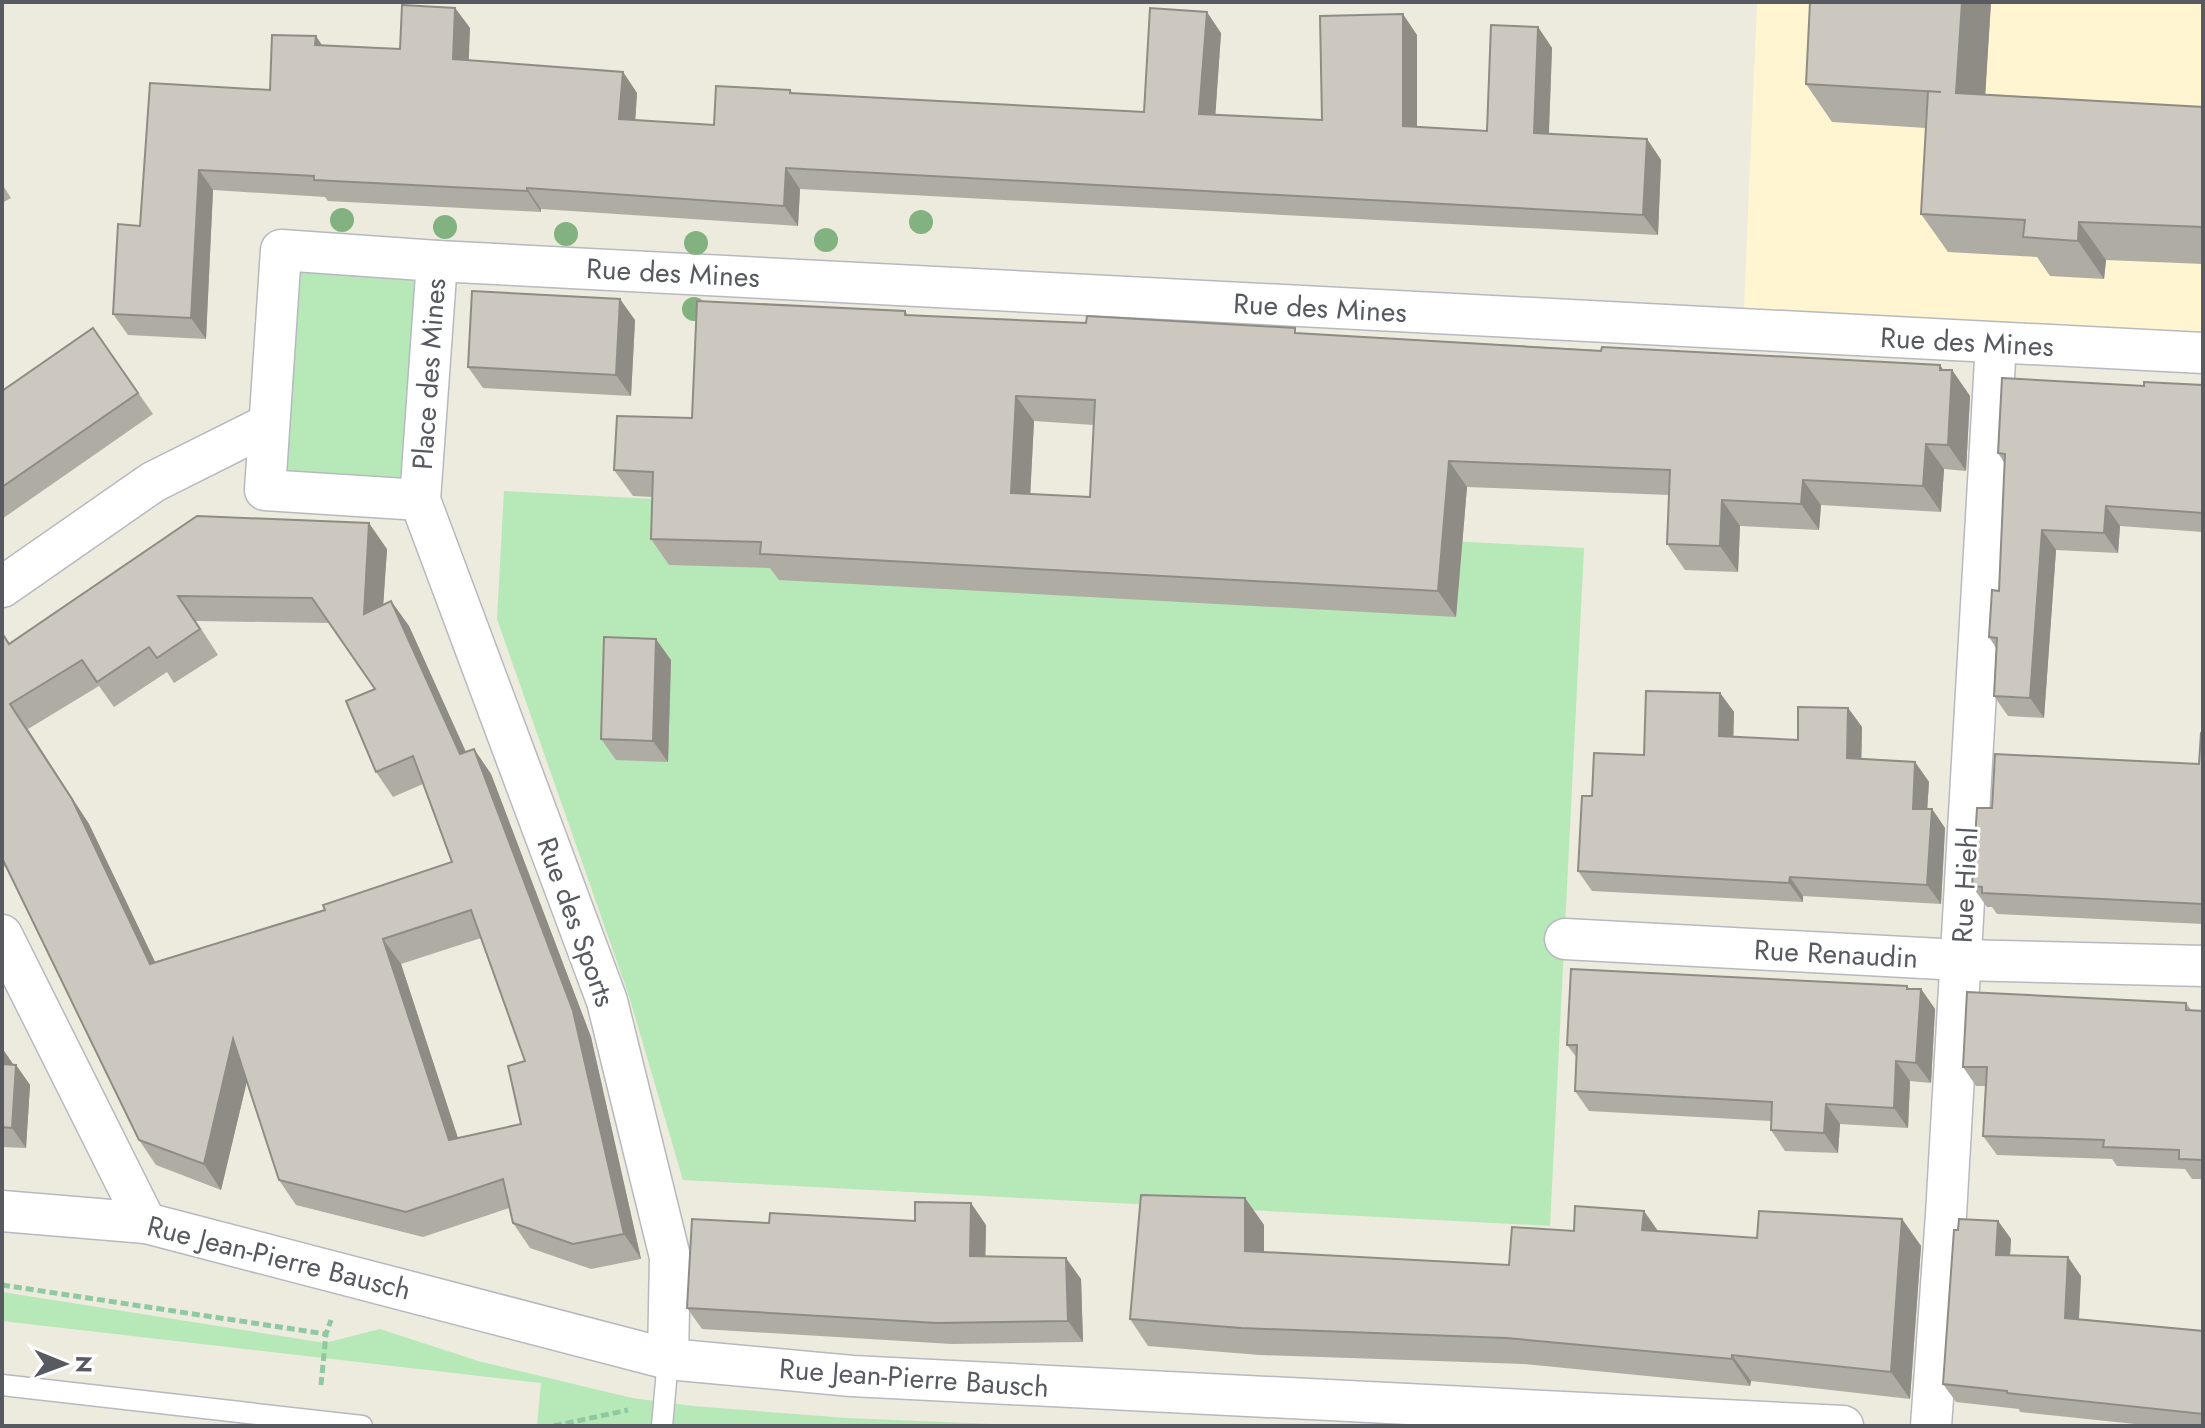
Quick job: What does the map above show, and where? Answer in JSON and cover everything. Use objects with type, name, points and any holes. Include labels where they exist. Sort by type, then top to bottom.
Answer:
[{"type":"street","name":"Place des Mines","points":[[281,250],[437,261],[420,500],[265,490],[281,250]]},
{"type":"street","name":"Rue des Mines","points":[[437,261],[2203,353]]},
{"type":"street","name":"Rue Hiehl","points":[[1931,1426],[1996,343]]},
{"type":"street","points":[[2,587],[153,482],[269,424]]},
{"type":"street","name":"Rue des Sports","points":[[420,500],[607,1001],[670,1257],[668,1359]]},
{"type":"street","points":[[2,935],[146,1223]]},
{"type":"street","name":"Rue Renaudin","points":[[1565,939],[1960,960],[2203,966]]},
{"type":"street","name":"Rue Jean-Pierre Bausch","points":[[2,1211],[146,1223],[668,1359],[852,1376],[1843,1426]]},
{"type":"lane","points":[[662,1426],[668,1359]]},
{"type":"lane","points":[[2,1385],[362,1426]]},
{"type":"path","points":[[316,1421],[326,1334],[345,1274]]},
{"type":"path","points":[[2,1285],[326,1334]]},
{"type":"path","points":[[554,1426],[664,1402]]},
{"type":"shaded area","points":[[1757,2],[2203,2],[2203,353],[1743,331]]},
{"type":"green space","points":[[301,271],[415,279],[401,479],[286,471]]},
{"type":"green space","points":[[504,491],[1584,548],[1550,1226],[683,1180],[629,996],[497,619]]},
{"type":"green space","points":[[2,1292],[325,1343],[380,1329],[478,1361],[632,1398],[693,1406],[846,1418],[1045,1426],[537,1426],[541,1383],[2,1321]]},
{"type":"building","points":[[1810,2],[1962,2],[1956,93],[2203,107],[2203,227],[2079,222],[2078,241],[2023,237],[2025,220],[1921,214],[1928,91],[1806,84]]},
{"type":"building","points":[[402,5],[455,8],[453,59],[623,72],[619,119],[714,125],[716,86],[790,90],[790,93],[1144,112],[1150,8],[1207,12],[1199,114],[1322,120],[1320,16],[1403,14],[1403,126],[1487,131],[1491,25],[1538,27],[1534,133],[1647,139],[1643,215],[786,168],[784,206],[527,188],[527,191],[314,180],[314,176],[199,170],[191,318],[113,314],[118,224],[140,226],[150,83],[270,90],[272,35],[316,36],[315,45],[400,49]]},
{"type":"building","points":[[472,291],[620,299],[616,375],[468,367]]},
{"type":"building","points":[[697,301],[1086,323],[1087,316],[1295,328],[1295,333],[1601,351],[1602,347],[1940,365],[1940,370],[1952,370],[1948,445],[1926,444],[1923,486],[1803,480],[1801,504],[1722,500],[1720,546],[1667,544],[1670,470],[1449,461],[1438,591],[760,554],[761,542],[651,539],[653,472],[614,470],[617,416],[692,418]],"holes":[[[1016,396],[1095,400],[1090,497],[1011,493]]]},
{"type":"building","points":[[93,328],[138,393],[2,487],[2,391]]},
{"type":"building","points":[[2002,378],[2144,386],[2144,382],[2203,385],[2203,513],[2106,506],[2104,533],[2042,530],[2030,698],[1994,696],[1997,638],[1989,637],[1992,590],[1999,591],[2005,454],[1998,453]]},
{"type":"building","points":[[197,516],[369,523],[364,614],[391,601],[460,754],[474,749],[573,1011],[624,1234],[573,1244],[513,1223],[503,1179],[406,1212],[279,1180],[233,1039],[204,1164],[139,1140],[2,858],[2,633],[9,644]],"holes":[[[178,596],[312,598],[375,689],[346,701],[376,772],[413,756],[452,862],[323,905],[325,910],[150,964],[72,799],[10,704],[82,660],[97,682],[149,647],[157,658],[200,629]],[[471,910],[525,1061],[508,1066],[521,1124],[449,1140],[383,939]]]},
{"type":"building","points":[[604,637],[656,639],[653,741],[601,739]]},
{"type":"building","points":[[1646,691],[1720,693],[1719,736],[1798,740],[1798,707],[1848,708],[1847,758],[1915,762],[1913,809],[1932,809],[1927,885],[1790,877],[1789,883],[1578,871],[1582,796],[1592,796],[1594,753],[1644,755]]},
{"type":"building","points":[[2201,733],[2203,904],[1982,893],[1982,887],[1972,886],[1977,808],[1992,808],[1995,754],[2199,764]]},
{"type":"building","points":[[1571,969],[1921,989],[1916,1063],[1896,1061],[1894,1108],[1826,1104],[1824,1133],[1771,1130],[1772,1102],[1575,1091],[1577,1045],[1567,1045]]},
{"type":"building","points":[[1967,992],[2186,1003],[2186,1010],[2203,1011],[2203,1160],[2179,1159],[2179,1150],[2103,1147],[2104,1140],[1983,1136],[1987,1067],[1963,1067]]},
{"type":"building","points":[[2,1064],[16,1065],[12,1128],[2,1127]]},
{"type":"building","points":[[1141,1195],[1245,1198],[1245,1251],[1509,1265],[1512,1227],[1574,1231],[1575,1206],[1644,1211],[1642,1230],[1757,1238],[1759,1211],[1902,1219],[1891,1372],[1732,1355],[1732,1359],[1506,1338],[1241,1328],[1130,1319]]},
{"type":"building","points":[[915,1202],[971,1203],[970,1256],[1066,1258],[1068,1321],[937,1323],[687,1308],[692,1219],[769,1223],[770,1213],[915,1221]]},
{"type":"building","points":[[1959,1219],[1998,1221],[1996,1255],[2068,1257],[2065,1318],[2203,1331],[2203,1414],[1943,1384],[1954,1230],[1958,1230]]}]
